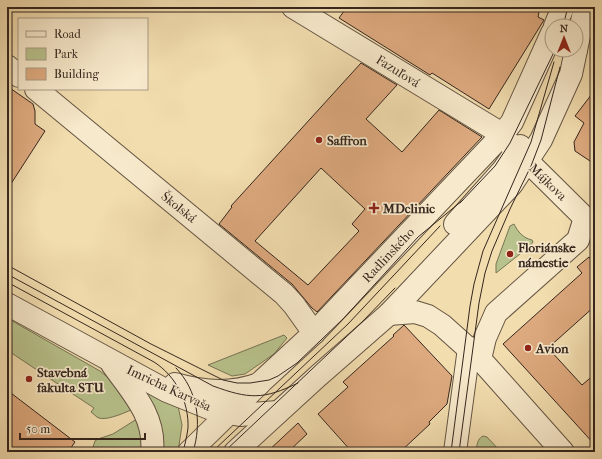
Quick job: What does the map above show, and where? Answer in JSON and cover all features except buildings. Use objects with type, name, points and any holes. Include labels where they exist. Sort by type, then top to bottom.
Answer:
[{"type":"street","name":"Fazuľová","points":[[293,7],[502,135]]},
{"type":"street","points":[[556,18],[558,7]]},
{"type":"street","points":[[558,18],[563,7]]},
{"type":"street","points":[[574,18],[576,7]]},
{"type":"street","points":[[583,18],[585,7]]},
{"type":"street","name":"Radlinského","points":[[189,452],[314,333],[502,135],[512,122],[544,51]]},
{"type":"street","points":[[235,452],[361,337],[389,314],[512,184],[547,94],[563,58]]},
{"type":"street","points":[[361,337],[395,288],[426,256],[503,170],[541,140],[571,74],[574,58]]},
{"type":"street","points":[[7,66],[18,75]]},
{"type":"street","name":"Školská","points":[[37,90],[284,294],[294,305],[314,333]]},
{"type":"street","name":"Májkova","points":[[502,135],[522,156],[592,221]]},
{"type":"street","points":[[455,452],[475,354],[485,338],[496,313],[578,240],[592,221]]},
{"type":"street","name":"Imricha Karvaša","points":[[7,304],[108,360],[182,398],[209,408],[229,413],[251,414],[278,412]]},
{"type":"street","points":[[389,314],[415,312],[428,316],[442,325],[475,354],[559,450]]},
{"type":"street","name":"Imricha Karvaša","points":[[108,360],[189,388],[215,391],[236,390],[249,388],[259,384]]},
{"type":"street","name":"Imricha Karvaša","points":[[108,360],[144,409],[153,438],[152,452]]},
{"type":"green space","points":[[514,224],[521,234],[533,242],[496,273],[496,264],[510,226]]},
{"type":"green space","points":[[7,318],[100,371],[117,385],[136,408],[103,419],[97,417],[91,412],[94,408],[7,350]]},
{"type":"green space","points":[[284,335],[287,338],[274,354],[245,374],[232,376],[208,365]]},
{"type":"green space","points":[[134,380],[178,406],[182,425],[178,452],[160,452]]},
{"type":"green space","points":[[140,417],[148,452],[95,452],[93,447],[95,441],[113,434]]},
{"type":"green space","points":[[483,436],[487,437],[501,452],[476,452],[478,441]]},
{"type":"tram line","points":[[565,18],[568,7]]},
{"type":"tram line","points":[[460,203],[495,166],[510,143],[551,58]]},
{"type":"tram line","points":[[451,452],[474,284],[483,251],[531,142],[554,62]]},
{"type":"tram line","points":[[459,452],[479,303],[485,273],[492,251],[531,166],[541,140],[560,67]]},
{"type":"tram line","points":[[7,265],[151,344],[223,380],[237,383],[250,383],[269,380],[278,376],[297,363],[344,318],[418,237],[463,200]]},
{"type":"tram line","points":[[212,452],[348,324],[440,226]]},
{"type":"tram line","points":[[7,274],[213,386],[237,393],[256,396],[286,389],[298,383]]},
{"type":"tram line","points":[[7,282],[154,362],[162,368],[180,390],[186,409],[188,428],[183,452]]},
{"type":"tram line","points":[[224,452],[362,322],[395,288]]},
{"type":"tram line","points":[[176,368],[189,387],[196,408],[197,430],[193,452]]},
{"type":"place","name":"Saffron","points":[[319,140]]},
{"type":"place","name":"MDclinic","points":[[374,208]]},
{"type":"place","name":"Floriánske námestie","points":[[510,254]]},
{"type":"place","name":"Avion","points":[[528,348]]},
{"type":"place","name":"Stavebná fakulta STU","points":[[29,379]]}]
